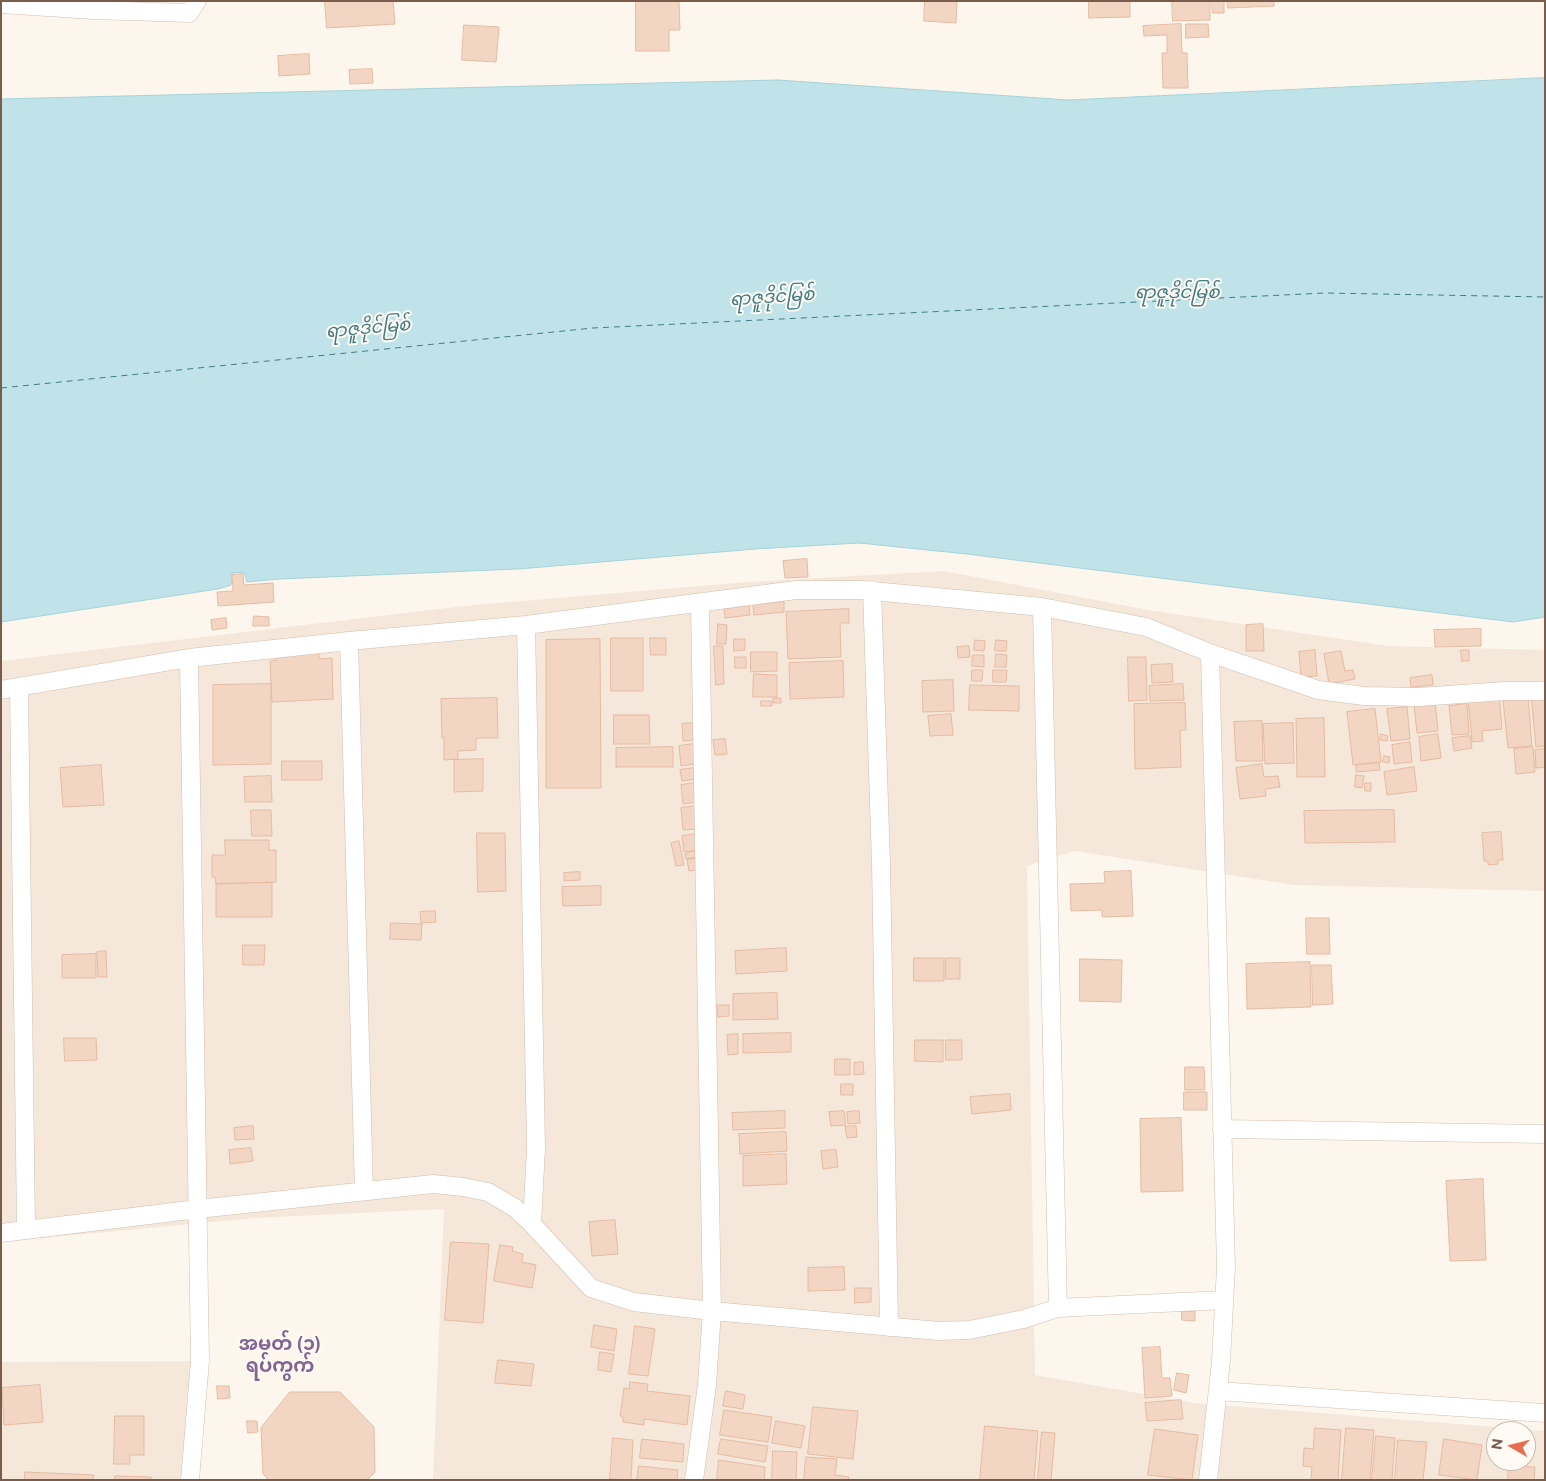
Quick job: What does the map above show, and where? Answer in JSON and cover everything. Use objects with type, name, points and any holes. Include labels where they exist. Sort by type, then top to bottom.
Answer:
[{"type":"street","points":[[1,4],[93,10],[188,13],[196,1]]},
{"type":"street","points":[[1,690],[189,658],[526,625],[796,590],[872,590],[1042,607],[1146,627],[1210,653],[1318,690],[1364,696],[1419,697],[1504,691],[1545,691]]},
{"type":"street","points":[[872,590],[882,872],[889,1327]]},
{"type":"street","points":[[694,1480],[707,1385],[712,1311],[700,603]]},
{"type":"street","points":[[1042,607],[1058,1308]]},
{"type":"street","points":[[526,625],[536,1148],[532,1224]]},
{"type":"street","points":[[349,641],[364,1191]]},
{"type":"street","points":[[1208,1480],[1218,1391],[1226,1267],[1210,653]]},
{"type":"street","points":[[189,658],[200,1360],[190,1480]]},
{"type":"street","points":[[19,688],[26,1229]]},
{"type":"street","points":[[1222,1129],[1545,1134]]},
{"type":"street","points":[[1,1233],[198,1208],[433,1184],[488,1192],[515,1208],[591,1288],[634,1302],[712,1311],[940,1331],[969,1330],[1024,1319],[1058,1308],[1224,1300]]},
{"type":"street","points":[[1218,1391],[1545,1413]]},
{"type":"shaded area","points":[[944,571],[1148,610],[1388,646],[1545,650],[1545,891],[1294,885],[1075,851],[1027,866],[1035,1375],[1195,1403],[1486,1426],[1486,1471],[1536,1471],[1536,1430],[1545,1431],[1545,1480],[433,1480],[444,1209],[255,1218],[1,1242],[1,661],[464,606],[747,582]]},
{"type":"shaded area","points":[[200,1361],[181,1480],[1,1480],[1,1362]]},
{"type":"water","name":"ရာဇူဒိုင်မြစ်","points":[[1545,78],[1545,617],[1513,622],[967,554],[859,543],[755,549],[518,569],[247,582],[244,572],[232,573],[231,585],[218,589],[1,622],[1,99],[778,80],[1068,100]]},
{"type":"building","points":[[325,1],[393,1],[395,24],[327,28]]},
{"type":"building","points":[[636,1],[679,1],[680,30],[669,30],[669,51],[636,51]]},
{"type":"building","points":[[925,1],[957,1],[956,23],[924,21]]},
{"type":"building","points":[[1089,1],[1130,1],[1130,17],[1089,18]]},
{"type":"building","points":[[1172,1],[1210,1],[1210,20],[1173,21]]},
{"type":"building","points":[[1212,1],[1224,1],[1224,13],[1213,13]]},
{"type":"building","points":[[1227,1],[1274,1],[1274,6],[1228,8]]},
{"type":"building","points":[[1181,24],[1182,53],[1187,53],[1188,88],[1163,88],[1162,53],[1167,53],[1167,35],[1144,36],[1143,26]]},
{"type":"building","points":[[1186,24],[1208,24],[1209,37],[1186,38]]},
{"type":"building","points":[[464,25],[499,27],[496,62],[462,60]]},
{"type":"building","points":[[309,54],[310,74],[279,76],[278,56]]},
{"type":"building","points":[[372,69],[373,83],[350,84],[349,70]]},
{"type":"building","points":[[807,559],[808,577],[785,578],[783,561]]},
{"type":"building","points":[[243,574],[244,585],[273,583],[274,602],[218,606],[217,592],[233,591],[232,575]]},
{"type":"building","points":[[784,602],[784,612],[754,615],[753,605]]},
{"type":"building","points":[[749,606],[750,615],[725,618],[724,609]]},
{"type":"building","points":[[849,609],[849,623],[840,623],[841,657],[788,659],[786,612]]},
{"type":"building","points":[[254,616],[269,617],[269,626],[253,626]]},
{"type":"building","points":[[226,618],[227,628],[212,630],[211,620]]},
{"type":"building","points":[[718,624],[727,625],[726,644],[717,644]]},
{"type":"building","points":[[1263,624],[1264,651],[1246,651],[1246,625]]},
{"type":"building","points":[[1481,629],[1481,646],[1435,647],[1434,630]]},
{"type":"building","points":[[611,638],[643,638],[643,691],[611,691]]},
{"type":"building","points":[[650,638],[666,638],[666,655],[651,655]]},
{"type":"building","points":[[600,639],[601,788],[546,788],[546,640]]},
{"type":"building","points":[[734,639],[745,639],[745,650],[734,651]]},
{"type":"building","points":[[975,640],[985,641],[984,651],[974,650]]},
{"type":"building","points":[[996,640],[1007,641],[1006,651],[995,651]]},
{"type":"building","points":[[714,646],[723,646],[724,684],[716,685]]},
{"type":"building","points":[[969,646],[970,657],[958,658],[957,647]]},
{"type":"building","points":[[319,650],[319,659],[332,658],[333,699],[272,702],[270,661],[277,660],[277,653]]},
{"type":"building","points":[[1315,650],[1317,676],[1301,677],[1299,652]]},
{"type":"building","points":[[1461,650],[1469,650],[1469,661],[1462,661]]},
{"type":"building","points":[[1341,651],[1345,671],[1353,670],[1355,679],[1329,684],[1324,654]]},
{"type":"building","points":[[751,652],[777,652],[777,671],[751,672]]},
{"type":"building","points":[[996,654],[1007,655],[1006,667],[995,667]]},
{"type":"building","points":[[973,655],[984,655],[984,667],[972,666]]},
{"type":"building","points":[[735,657],[746,657],[746,668],[735,668]]},
{"type":"building","points":[[1128,657],[1146,657],[1147,700],[1129,701]]},
{"type":"building","points":[[843,661],[844,697],[790,699],[789,663]]},
{"type":"building","points":[[1172,664],[1173,682],[1152,683],[1151,665]]},
{"type":"building","points":[[972,670],[983,670],[982,681],[972,681]]},
{"type":"building","points":[[993,670],[1007,670],[1006,682],[993,682]]},
{"type":"building","points":[[754,674],[777,675],[777,697],[753,697]]},
{"type":"building","points":[[1432,675],[1433,685],[1411,687],[1410,678]]},
{"type":"building","points":[[953,680],[954,711],[923,712],[922,681]]},
{"type":"building","points":[[271,684],[271,764],[213,765],[213,685]]},
{"type":"building","points":[[1183,684],[1184,700],[1150,701],[1149,686]]},
{"type":"building","points":[[970,685],[1019,686],[1019,711],[969,710]]},
{"type":"building","points":[[1499,694],[1502,729],[1482,731],[1483,741],[1472,742],[1468,697]]},
{"type":"building","points":[[1545,694],[1545,746],[1536,747],[1531,695]]},
{"type":"building","points":[[1528,697],[1532,746],[1508,748],[1503,700]]},
{"type":"building","points":[[497,698],[498,738],[476,738],[476,750],[458,751],[458,759],[444,760],[441,699]]},
{"type":"building","points":[[773,698],[781,698],[781,703],[774,703]]},
{"type":"building","points":[[761,701],[772,701],[772,706],[761,706]]},
{"type":"building","points":[[1435,702],[1438,731],[1417,733],[1414,705]]},
{"type":"building","points":[[1185,703],[1186,730],[1180,730],[1181,767],[1135,769],[1134,704]]},
{"type":"building","points":[[1467,704],[1469,734],[1452,735],[1449,706]]},
{"type":"building","points":[[1407,707],[1410,739],[1391,741],[1387,709]]},
{"type":"building","points":[[1375,709],[1381,762],[1353,765],[1347,712]]},
{"type":"building","points":[[951,714],[953,735],[930,736],[928,716]]},
{"type":"building","points":[[614,715],[649,715],[650,744],[614,744]]},
{"type":"building","points":[[1324,718],[1325,777],[1297,777],[1296,719]]},
{"type":"building","points":[[1262,721],[1263,761],[1236,761],[1234,722]]},
{"type":"building","points":[[694,723],[695,740],[683,741],[682,724]]},
{"type":"building","points":[[1293,723],[1294,763],[1265,764],[1263,724]]},
{"type":"building","points":[[1381,734],[1388,736],[1387,741],[1380,740]]},
{"type":"building","points":[[1438,734],[1441,758],[1421,761],[1419,737]]},
{"type":"building","points":[[1470,736],[1472,748],[1454,751],[1452,738]]},
{"type":"building","points":[[725,739],[727,754],[715,755],[713,740]]},
{"type":"building","points":[[1410,742],[1412,762],[1394,764],[1392,745]]},
{"type":"building","points":[[694,744],[695,764],[681,766],[679,746]]},
{"type":"building","points":[[673,747],[673,767],[616,767],[616,748]]},
{"type":"building","points":[[1533,747],[1535,772],[1516,774],[1514,749]]},
{"type":"building","points":[[1545,749],[1545,767],[1536,768],[1535,750]]},
{"type":"building","points":[[1384,756],[1390,757],[1389,763],[1383,762]]},
{"type":"building","points":[[483,759],[483,791],[454,792],[454,760]]},
{"type":"building","points":[[282,761],[322,761],[322,780],[282,780]]},
{"type":"building","points":[[1379,763],[1380,770],[1356,772],[1356,765]]},
{"type":"building","points":[[1262,764],[1264,777],[1278,776],[1280,787],[1265,789],[1266,796],[1240,799],[1236,768]]},
{"type":"building","points":[[101,765],[104,805],[63,807],[60,768]]},
{"type":"building","points":[[1414,767],[1417,791],[1387,795],[1384,772]]},
{"type":"building","points":[[694,768],[696,779],[682,781],[680,770]]},
{"type":"building","points":[[1356,775],[1364,776],[1362,788],[1355,787]]},
{"type":"building","points":[[271,776],[272,802],[245,802],[244,777]]},
{"type":"building","points":[[695,783],[697,802],[683,804],[681,785]]},
{"type":"building","points":[[1365,783],[1371,783],[1371,791],[1365,791]]},
{"type":"building","points":[[696,806],[698,829],[683,830],[681,808]]},
{"type":"building","points":[[251,810],[271,810],[272,836],[252,836]]},
{"type":"building","points":[[1394,810],[1395,842],[1305,843],[1304,811]]},
{"type":"building","points":[[1501,832],[1503,860],[1498,860],[1498,864],[1488,865],[1488,861],[1484,861],[1482,833]]},
{"type":"building","points":[[477,833],[505,833],[506,891],[478,892]]},
{"type":"building","points":[[695,834],[697,850],[684,852],[682,836]]},
{"type":"building","points":[[225,840],[269,840],[269,850],[276,850],[276,882],[216,884],[215,877],[212,877],[212,855],[225,855]]},
{"type":"building","points":[[679,841],[684,865],[676,866],[671,843]]},
{"type":"building","points":[[695,851],[696,857],[686,859],[685,854]]},
{"type":"building","points":[[696,858],[698,870],[689,871],[687,860]]},
{"type":"building","points":[[1131,871],[1133,916],[1102,917],[1102,910],[1071,911],[1070,884],[1105,883],[1104,872]]},
{"type":"building","points":[[580,872],[580,880],[564,881],[564,873]]},
{"type":"building","points":[[272,883],[272,917],[216,917],[216,884]]},
{"type":"building","points":[[601,886],[601,905],[563,906],[562,887]]},
{"type":"building","points":[[435,911],[436,922],[421,923],[420,912]]},
{"type":"building","points":[[1306,918],[1329,918],[1330,954],[1307,954]]},
{"type":"building","points":[[391,923],[422,924],[421,940],[390,939]]},
{"type":"building","points":[[243,945],[265,945],[264,965],[243,965]]},
{"type":"building","points":[[786,948],[787,971],[736,974],[735,951]]},
{"type":"building","points":[[106,951],[107,977],[98,977],[97,952]]},
{"type":"building","points":[[96,954],[96,978],[62,978],[62,955]]},
{"type":"building","points":[[914,958],[944,958],[944,981],[914,981]]},
{"type":"building","points":[[946,958],[960,958],[960,979],[946,979]]},
{"type":"building","points":[[1080,959],[1122,960],[1121,1002],[1080,1001]]},
{"type":"building","points":[[1310,962],[1311,1007],[1247,1009],[1246,964]]},
{"type":"building","points":[[1312,965],[1331,965],[1333,1004],[1313,1005]]},
{"type":"building","points":[[777,993],[778,1019],[733,1020],[733,994]]},
{"type":"building","points":[[717,1005],[729,1005],[729,1016],[718,1017]]},
{"type":"building","points":[[791,1033],[791,1052],[743,1053],[743,1034]]},
{"type":"building","points":[[738,1034],[738,1054],[728,1055],[727,1035]]},
{"type":"building","points":[[64,1038],[96,1038],[97,1060],[65,1061]]},
{"type":"building","points":[[915,1040],[943,1040],[943,1062],[915,1061]]},
{"type":"building","points":[[946,1040],[962,1040],[962,1060],[946,1060]]},
{"type":"building","points":[[835,1059],[850,1059],[850,1075],[835,1075]]},
{"type":"building","points":[[863,1062],[864,1074],[854,1075],[854,1063]]},
{"type":"building","points":[[1185,1067],[1204,1067],[1205,1090],[1185,1090]]},
{"type":"building","points":[[841,1084],[853,1084],[853,1095],[841,1095]]},
{"type":"building","points":[[1184,1092],[1207,1092],[1207,1110],[1184,1110]]},
{"type":"building","points":[[1010,1094],[1011,1110],[972,1114],[970,1097]]},
{"type":"building","points":[[785,1111],[785,1128],[733,1130],[732,1113]]},
{"type":"building","points":[[844,1111],[846,1125],[831,1126],[829,1112]]},
{"type":"building","points":[[859,1111],[860,1123],[848,1124],[847,1112]]},
{"type":"building","points":[[1181,1118],[1183,1191],[1141,1192],[1140,1119]]},
{"type":"building","points":[[253,1126],[254,1139],[235,1140],[234,1128]]},
{"type":"building","points":[[856,1126],[857,1137],[847,1138],[845,1127]]},
{"type":"building","points":[[786,1132],[787,1151],[740,1154],[739,1134]]},
{"type":"building","points":[[251,1148],[253,1161],[230,1164],[229,1150]]},
{"type":"building","points":[[836,1150],[838,1167],[823,1169],[821,1151]]},
{"type":"building","points":[[786,1154],[787,1184],[743,1186],[743,1156]]},
{"type":"building","points":[[1483,1179],[1486,1260],[1450,1261],[1446,1181]]},
{"type":"building","points":[[615,1220],[618,1254],[592,1256],[589,1222]]},
{"type":"building","points":[[451,1242],[489,1244],[483,1323],[445,1320]]},
{"type":"building","points":[[500,1245],[513,1247],[512,1251],[523,1254],[522,1262],[536,1265],[532,1288],[494,1281]]},
{"type":"building","points":[[844,1267],[845,1290],[808,1291],[808,1268]]},
{"type":"building","points":[[855,1288],[871,1288],[871,1302],[855,1303]]},
{"type":"building","points":[[1182,1311],[1195,1311],[1195,1321],[1182,1320]]},
{"type":"building","points":[[594,1325],[617,1329],[614,1351],[591,1347]]},
{"type":"building","points":[[635,1326],[655,1329],[648,1376],[629,1374]]},
{"type":"building","points":[[1160,1347],[1162,1378],[1170,1378],[1172,1396],[1145,1398],[1142,1348]]},
{"type":"building","points":[[600,1352],[614,1354],[611,1372],[598,1370]]},
{"type":"building","points":[[498,1360],[534,1364],[531,1386],[495,1383]]},
{"type":"building","points":[[1177,1373],[1189,1375],[1186,1393],[1174,1390]]},
{"type":"building","points":[[630,1382],[648,1384],[647,1391],[690,1396],[687,1425],[644,1419],[644,1425],[623,1422],[623,1417],[620,1416],[624,1388],[629,1389]]},
{"type":"building","points":[[40,1385],[43,1422],[4,1425],[2,1388]]},
{"type":"building","points":[[217,1386],[229,1386],[230,1398],[218,1399]]},
{"type":"building","points":[[726,1391],[745,1395],[743,1409],[723,1406]]},
{"type":"building","points":[[290,1392],[340,1392],[374,1427],[375,1472],[367,1480],[269,1480],[263,1474],[261,1428]]},
{"type":"building","points":[[1181,1400],[1183,1419],[1147,1421],[1145,1403]]},
{"type":"building","points":[[813,1407],[858,1411],[853,1459],[808,1454]]},
{"type":"building","points":[[724,1410],[772,1417],[768,1442],[720,1435]]},
{"type":"building","points":[[115,1416],[144,1416],[144,1455],[130,1455],[130,1464],[114,1464]]},
{"type":"building","points":[[247,1421],[257,1421],[258,1432],[248,1433]]},
{"type":"building","points":[[776,1421],[805,1426],[801,1448],[772,1443]]},
{"type":"building","points":[[985,1426],[1038,1431],[1034,1480],[980,1480]]},
{"type":"building","points":[[1315,1428],[1341,1430],[1338,1480],[1311,1480],[1312,1467],[1303,1466],[1304,1448],[1313,1449]]},
{"type":"building","points":[[1346,1428],[1374,1430],[1370,1480],[1342,1480]]},
{"type":"building","points":[[1155,1429],[1198,1435],[1192,1480],[1148,1475]]},
{"type":"building","points":[[1042,1432],[1055,1433],[1051,1480],[1038,1480]]},
{"type":"building","points":[[1376,1436],[1395,1438],[1392,1480],[1372,1480]]},
{"type":"building","points":[[613,1438],[633,1440],[631,1480],[610,1479]]},
{"type":"building","points":[[642,1439],[684,1444],[683,1462],[640,1458]]},
{"type":"building","points":[[721,1439],[768,1446],[765,1462],[718,1454]]},
{"type":"building","points":[[1444,1439],[1482,1445],[1477,1480],[1439,1475]]},
{"type":"building","points":[[1398,1440],[1427,1442],[1423,1480],[1395,1480]]},
{"type":"building","points":[[773,1451],[797,1452],[796,1480],[772,1480]]},
{"type":"building","points":[[806,1457],[837,1459],[835,1475],[849,1477],[848,1480],[804,1480]]},
{"type":"building","points":[[719,1460],[765,1467],[764,1480],[717,1480]]},
{"type":"building","points":[[639,1466],[678,1470],[677,1480],[637,1480]]},
{"type":"building","points":[[1509,1471],[1535,1471],[1534,1480],[1508,1480]]},
{"type":"building","points":[[25,1472],[94,1475],[93,1480],[25,1480]]},
{"type":"building","points":[[115,1476],[151,1477],[151,1480],[115,1480]]},
{"type":"ferry route","points":[[1,388],[593,328],[1325,293],[1545,297]]},
{"type":"district","name":"အမှတ် (၁) ရပ်ကွက်","points":[[280,1355]]}]
